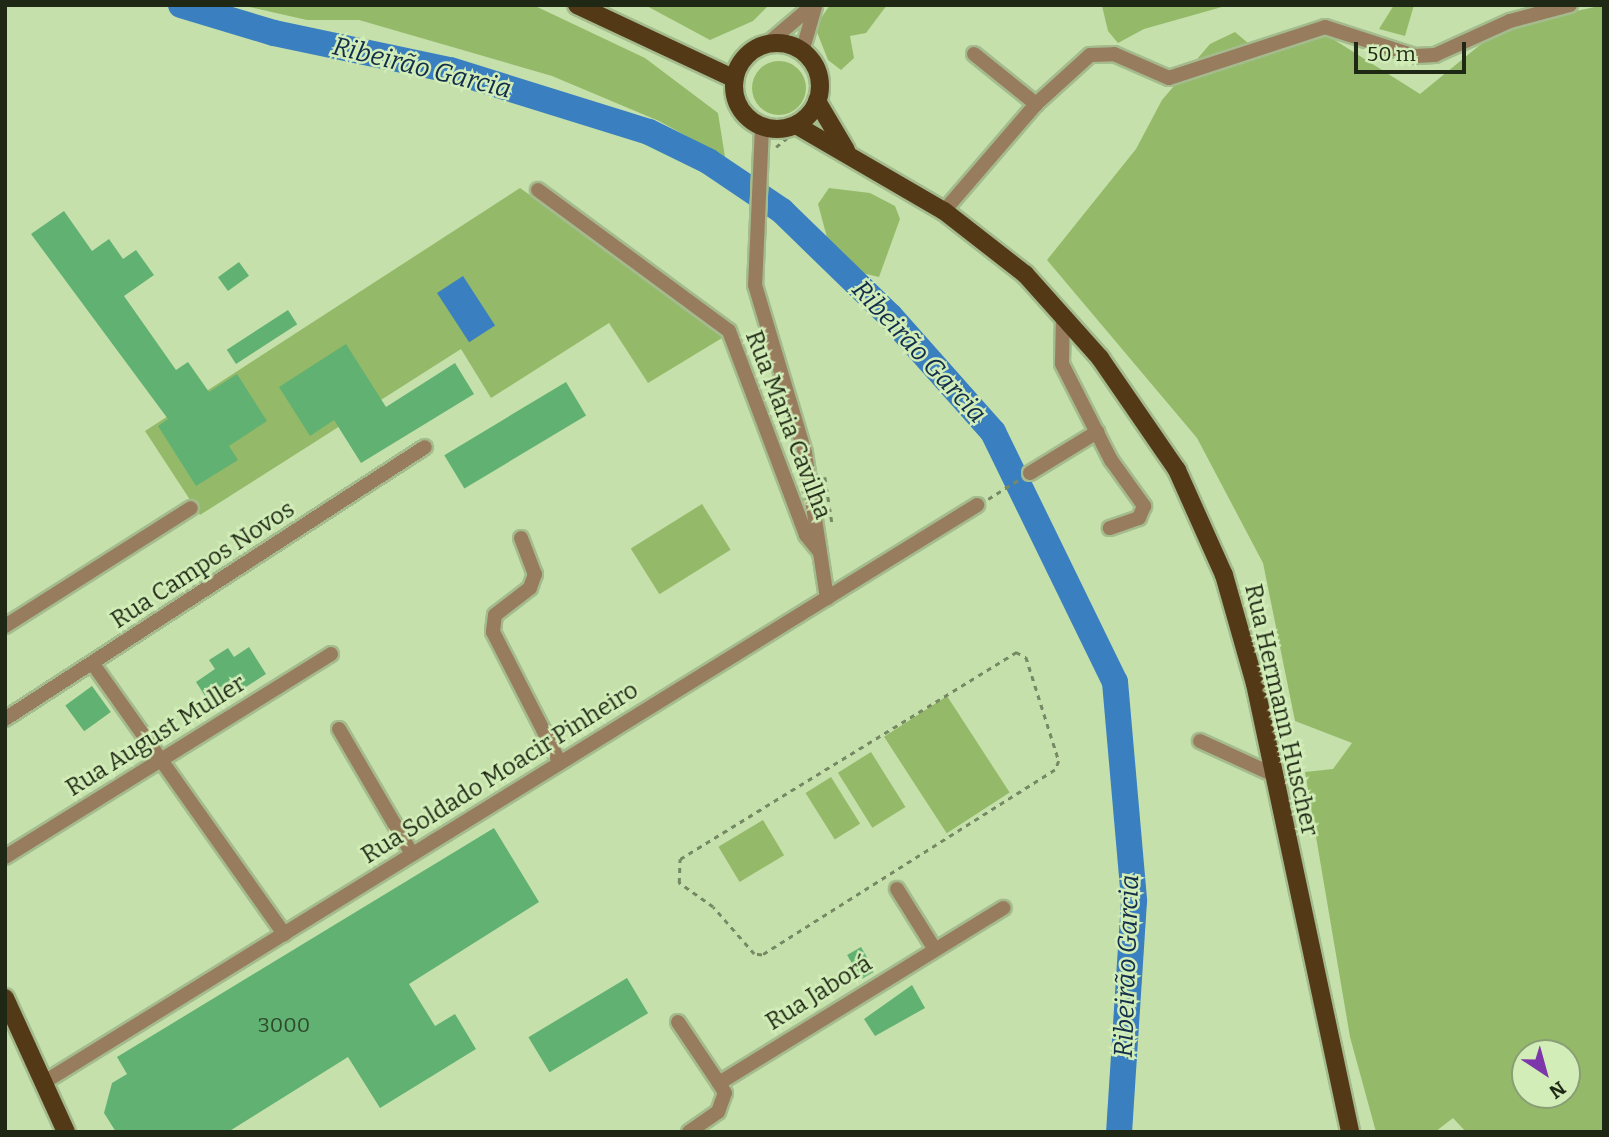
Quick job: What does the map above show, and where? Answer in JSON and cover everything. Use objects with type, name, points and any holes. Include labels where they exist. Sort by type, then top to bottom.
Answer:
[{"type":"main road","points":[[578,5],[735,79]]},
{"type":"main road","points":[[785,44],[802,52],[819,77],[817,101],[796,124],[762,127],[743,113],[735,79],[745,58],[766,46],[785,44]]},
{"type":"main road","name":"Rua Hermann Huscher","points":[[817,101],[850,155]]},
{"type":"main road","name":"Rua Hermann Huscher","points":[[796,124],[944,211],[1025,274],[1063,316],[1133,403],[1203,521],[1255,684],[1350,1132]]},
{"type":"main road","points":[[5,998],[10,1020],[46,1081],[66,1132]]},
{"type":"street","points":[[766,46],[814,5]]},
{"type":"street","points":[[802,52],[814,5]]},
{"type":"street","points":[[944,211],[1036,104],[1078,62],[1103,52],[1162,78],[1189,71],[1310,27],[1343,28],[1415,56],[1435,55],[1510,21],[1570,5]]},
{"type":"street","points":[[974,54],[1036,104]]},
{"type":"street","points":[[762,127],[754,251],[758,308],[805,453],[820,552]]},
{"type":"street","name":"Rua Maria Cavilha","points":[[538,190],[729,331],[806,535],[820,552],[827,598]]},
{"type":"street","points":[[1063,316],[1062,365],[1097,432],[1144,506],[1139,518],[1110,528]]},
{"type":"street","points":[[1030,473],[1097,432]]},
{"type":"street","name":"Rua Campos Novos","points":[[5,719],[425,447]]},
{"type":"street","name":"Rua Soldado Moacir Pinheiro","points":[[46,1081],[977,505]]},
{"type":"street","points":[[5,626],[191,508]]},
{"type":"street","points":[[521,538],[535,574],[530,588],[495,615],[494,632],[560,763]]},
{"type":"street","name":"Rua August Muller","points":[[5,857],[331,654]]},
{"type":"street","points":[[93,664],[284,933]]},
{"type":"street","points":[[339,729],[412,854]]},
{"type":"street","points":[[1200,741],[1272,774]]},
{"type":"street","points":[[897,889],[934,948]]},
{"type":"street","name":"Rua Jaborá","points":[[719,1083],[934,948],[1003,908]]},
{"type":"street","points":[[678,1022],[725,1093],[718,1112],[689,1132]]},
{"type":"path","points":[[977,505],[1030,473]]},
{"type":"path","points":[[1016,652],[1026,657],[1059,761],[1055,770],[762,955],[754,954],[713,907],[679,883],[680,859],[1016,652]]},
{"type":"green space","points":[[241,5],[533,5],[645,58],[718,113],[725,157],[659,121],[552,76],[359,20],[307,20]]},
{"type":"green space","points":[[645,5],[769,5],[753,21],[710,40]]},
{"type":"green space","points":[[830,5],[887,5],[866,33],[850,36],[854,58],[841,70],[828,60],[815,27]]},
{"type":"green space","points":[[1229,5],[1144,29],[1118,43],[1108,31],[1102,6]]},
{"type":"green space","points":[[1394,5],[1414,5],[1405,36],[1379,29]]},
{"type":"green space","points":[[1604,5],[1604,1132],[1466,1132],[1453,1118],[1435,1132],[1376,1132],[1350,1037],[1305,772],[1333,769],[1352,743],[1295,721],[1263,563],[1197,438],[1047,260],[1136,149],[1162,100],[1210,44],[1235,32],[1248,43],[1325,34],[1420,94],[1502,27]]},
{"type":"green space","points":[[779,61],[798,69],[806,88],[798,107],[779,115],[760,107],[752,88],[760,69]]},
{"type":"green space","points":[[520,188],[727,335],[648,383],[609,323],[491,398],[461,349],[200,515],[145,431]]},
{"type":"green space","points":[[829,188],[870,193],[895,206],[900,219],[879,277],[862,273],[828,241],[818,204]]},
{"type":"green space","points":[[702,504],[731,550],[659,594],[631,549]]},
{"type":"green space","points":[[947,696],[1010,792],[947,833],[884,737]]},
{"type":"green space","points":[[871,752],[905,807],[872,828],[838,773]]},
{"type":"green space","points":[[831,777],[860,824],[835,840],[806,793]]},
{"type":"green space","points":[[763,820],[784,855],[740,882],[718,847]]},
{"type":"water","points":[[463,276],[495,325],[469,342],[437,293]]},
{"type":"building","points":[[64,211],[92,251],[109,239],[123,259],[136,250],[154,275],[124,296],[176,370],[188,362],[209,392],[237,374],[267,421],[229,446],[238,460],[196,486],[158,426],[168,419],[31,234]]},
{"type":"building","points":[[239,262],[249,276],[228,291],[218,277]]},
{"type":"building","points":[[288,310],[297,324],[236,364],[227,350]]},
{"type":"building","points":[[346,344],[386,407],[455,363],[474,394],[361,463],[334,420],[310,436],[279,387]]},
{"type":"building","points":[[566,382],[586,415],[464,489],[444,455]]},
{"type":"building","points":[[249,647],[266,674],[213,708],[196,682],[215,669],[209,660],[228,648],[234,657]]},
{"type":"building","points":[[92,686],[111,712],[84,731],[65,705]]},
{"type":"building","points":[[494,828],[539,902],[409,984],[435,1026],[455,1014],[476,1049],[380,1108],[348,1057],[228,1132],[116,1132],[104,1113],[112,1083],[127,1074],[117,1057]]},
{"type":"building","points":[[861,947],[875,971],[861,979],[847,955]]},
{"type":"building","points":[[627,978],[648,1013],[550,1072],[528,1037]]},
{"type":"building","points":[[912,985],[925,1008],[875,1036],[864,1019]]},
{"type":"waterway","name":"Ribeirão Garcia","points":[[181,5],[274,33],[450,70],[649,132],[708,161],[782,211],[890,316],[993,432],[1115,682],[1134,901],[1119,1132]]}]
